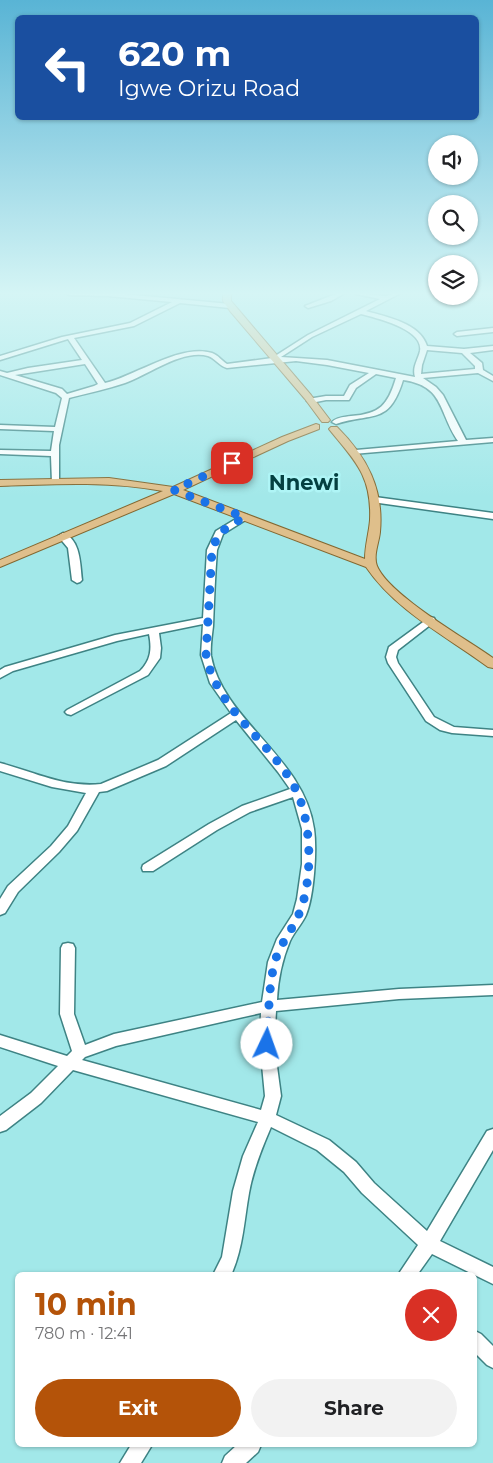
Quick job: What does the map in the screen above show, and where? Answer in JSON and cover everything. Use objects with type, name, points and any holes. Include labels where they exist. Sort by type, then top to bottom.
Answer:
[{"type":"main road","points":[[277,361],[325,420],[335,426],[356,452],[370,479],[375,500],[371,565]]},
{"type":"main road","points":[[316,427],[316,422],[325,420]]},
{"type":"main road","points":[[0,564],[174,490],[285,439],[316,427],[322,430],[335,426]]},
{"type":"main road","points":[[0,483],[55,481],[127,483],[174,490],[371,565],[382,582],[430,620],[492,663]]},
{"type":"street","points":[[66,397],[123,381],[164,361]]},
{"type":"street","points":[[217,361],[223,366],[227,366],[266,361]]},
{"type":"street","points":[[311,361],[400,378],[419,378],[479,371],[493,379]]},
{"type":"street","points":[[420,361],[417,371],[419,378],[435,391],[456,433],[463,442]]},
{"type":"street","points":[[475,361],[479,365],[479,371]]},
{"type":"street","points":[[4,374],[87,362],[102,384],[100,387]]},
{"type":"street","points":[[311,401],[326,398],[346,398],[353,387],[374,373]]},
{"type":"street","points":[[4,374],[59,391],[66,397]]},
{"type":"street","points":[[335,426],[341,419],[369,417],[380,413],[394,395],[400,378]]},
{"type":"street","points":[[55,481],[57,429],[65,407],[66,397]]},
{"type":"street","points":[[0,427],[57,429]]},
{"type":"street","points":[[356,452],[493,440]]},
{"type":"street","points":[[0,452],[55,454]]},
{"type":"street","points":[[375,500],[493,516]]},
{"type":"street","points":[[223,1272],[230,1258],[241,1192],[251,1156],[267,1118],[273,1096],[267,1044],[269,1006],[275,962],[284,938],[299,916],[304,899],[307,873],[308,829],[297,791],[215,683],[206,655],[211,567],[215,543],[219,533],[244,517]]},
{"type":"street","points":[[63,536],[73,548],[77,580]]},
{"type":"street","points":[[0,675],[9,669],[115,638],[208,620]]},
{"type":"street","points":[[430,620],[393,649],[391,657],[393,663],[430,719],[437,725],[462,731],[493,733]]},
{"type":"street","points":[[71,712],[144,673],[153,666],[156,656],[156,642],[153,630]]},
{"type":"street","points":[[0,767],[81,789],[94,790],[103,788],[162,763],[237,714]]},
{"type":"street","points":[[0,910],[13,889],[55,849],[73,828],[94,790]]},
{"type":"street","points":[[148,868],[213,827],[246,809],[297,791]]},
{"type":"street","points":[[68,948],[67,1014],[74,1058]]},
{"type":"street","points":[[0,1125],[36,1098],[74,1058],[114,1040],[269,1006],[399,994],[493,990]]},
{"type":"street","points":[[0,1041],[74,1058],[267,1118],[295,1130],[323,1145],[350,1168],[368,1188],[429,1244],[493,1276]]},
{"type":"street","points":[[413,1272],[493,1136]]},
{"type":"street","points":[[477,1342],[493,1359]]},
{"type":"street","points":[[232,1463],[248,1447]]},
{"type":"district","name":"Nnewi","points":[[304,482]]},
{"type":"route","points":[[232,463],[174,490],[244,517],[219,533],[212,550],[206,655],[215,683],[228,704],[282,769],[297,791],[308,829],[308,864],[304,899],[299,916],[284,938],[275,962],[270,989],[267,1044]]}]
